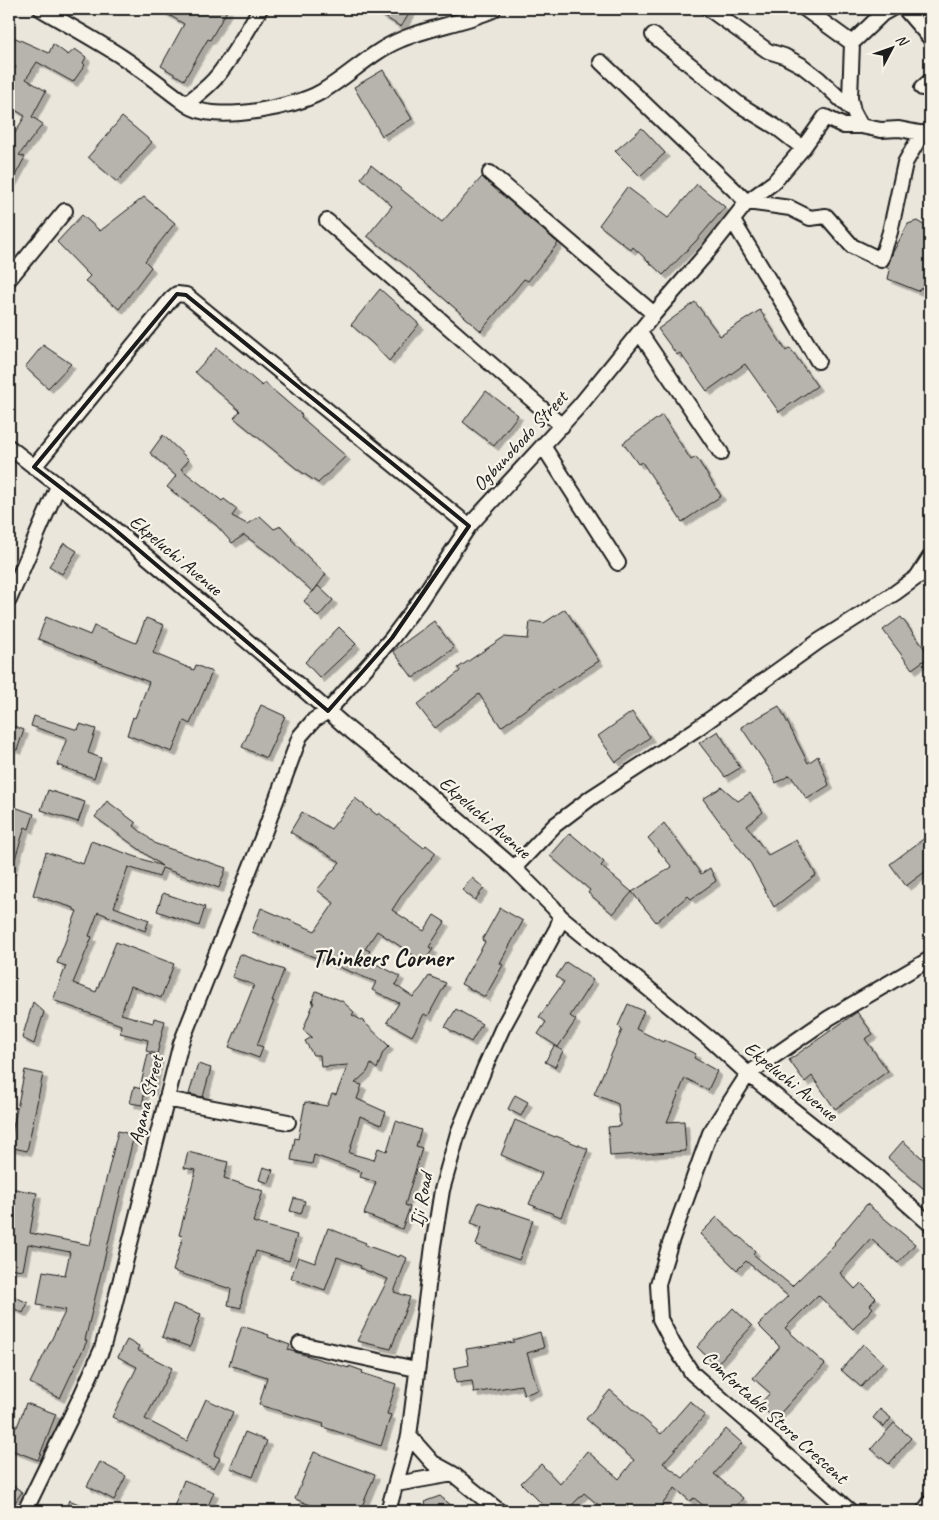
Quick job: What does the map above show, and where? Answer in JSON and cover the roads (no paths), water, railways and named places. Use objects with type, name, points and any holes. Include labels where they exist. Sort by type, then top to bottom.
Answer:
[{"type":"street","points":[[41,9],[122,57],[192,108],[208,113],[231,114],[296,103],[321,93],[373,56],[398,41],[493,10]]},
{"type":"street","points":[[186,104],[202,92],[218,76],[260,9]]},
{"type":"street","points":[[709,9],[768,51],[801,64],[853,111]]},
{"type":"street","points":[[805,9],[852,43]]},
{"type":"street","points":[[905,9],[930,38]]},
{"type":"street","points":[[601,62],[747,202],[790,208],[810,218],[826,216],[852,246],[880,260],[890,232],[905,163],[926,134],[900,129],[881,130],[861,126],[853,111],[850,98],[852,43],[886,11]]},
{"type":"street","points":[[653,35],[740,105],[776,127],[803,148]]},
{"type":"street","name":"Ogbunobodo Street","points":[[328,711],[392,638],[419,602],[469,526],[562,426],[747,202],[774,182],[826,117],[844,126],[861,126]]},
{"type":"street","points":[[490,173],[654,314]]},
{"type":"street","points":[[9,279],[65,210]]},
{"type":"street","points":[[328,221],[562,426]]},
{"type":"street","points":[[733,221],[818,361]]},
{"type":"street","points":[[34,467],[171,299],[177,294],[186,295],[469,526]]},
{"type":"street","points":[[640,333],[721,453]]},
{"type":"street","points":[[543,446],[618,563]]},
{"type":"street","name":"Ekpeluchi Avenue","points":[[9,447],[113,528],[180,584],[514,868],[554,907],[561,917],[710,1040],[748,1074],[876,1176],[930,1224]]},
{"type":"street","points":[[9,600],[58,486]]},
{"type":"street","points":[[917,577],[930,557]]},
{"type":"street","points":[[514,868],[555,825],[592,797],[696,730],[819,641],[917,577],[930,571]]},
{"type":"street","name":"Agana Street","points":[[25,1511],[102,1349],[181,1043],[300,736],[314,720],[328,711]]},
{"type":"street","name":"Iji Road","points":[[388,1511],[408,1436],[442,1190],[458,1133],[502,1029],[557,928],[561,917]]},
{"type":"street","points":[[748,1074],[829,1018],[930,959]]},
{"type":"street","name":"Comfortable Store Crescent","points":[[748,1074],[710,1133],[673,1235],[658,1284],[660,1319],[673,1344],[692,1373],[850,1511]]},
{"type":"street","points":[[166,1099],[288,1122]]},
{"type":"street","points":[[300,1344],[416,1369]]},
{"type":"street","points":[[408,1436],[433,1463],[453,1474],[499,1511]]},
{"type":"street","points":[[396,1484],[453,1474]]},
{"type":"street","points":[[924,1511],[930,1503]]},
{"type":"district","name":"Thinkers Corner","points":[[382,958]]}]
